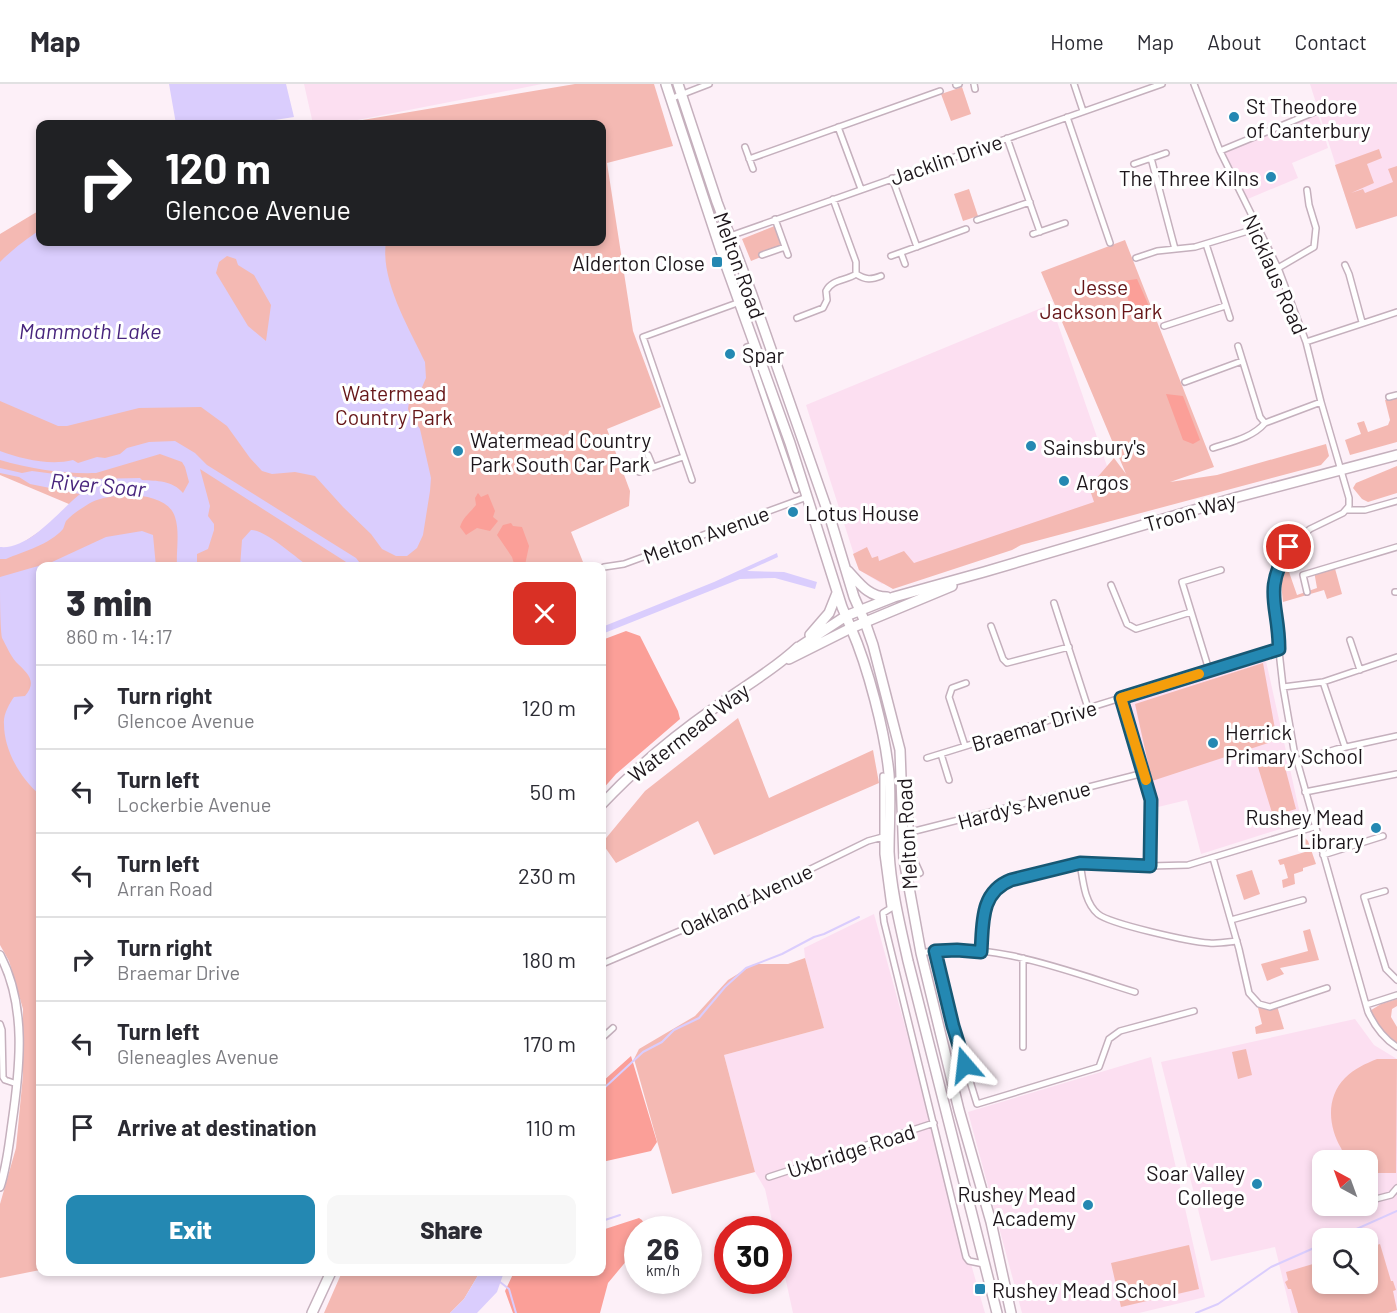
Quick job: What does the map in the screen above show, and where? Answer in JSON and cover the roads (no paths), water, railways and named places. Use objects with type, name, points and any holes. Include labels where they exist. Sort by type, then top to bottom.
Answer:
[{"type":"main road","name":"Melton Road","points":[[666,84],[755,345],[763,381],[794,433],[831,521],[859,610],[873,645],[900,750],[907,834],[903,860],[921,953],[959,1110],[991,1222],[1011,1313]]},
{"type":"main road","name":"Melton Road","points":[[678,84],[717,202],[772,352],[794,433],[794,469],[807,497],[837,593],[869,681],[882,730],[893,906],[997,1313]]},
{"type":"main road","name":"Melton Road","points":[[717,202],[713,207],[720,231],[717,239]]},
{"type":"main road","points":[[771,392],[775,391],[778,386],[769,359],[772,352]]},
{"type":"main road","name":"Troon Way","points":[[859,610],[894,597],[1238,497],[1397,455]]},
{"type":"main road","name":"Melton Road","points":[[845,567],[872,594],[879,597],[894,597]]},
{"type":"main road","name":"Troon Way","points":[[865,622],[984,572]]},
{"type":"main road","name":"Watermead Way","points":[[778,665],[826,619],[837,593]]},
{"type":"main road","name":"Watermead Way","points":[[796,649],[859,610]]},
{"type":"main road","name":"Watermead Way","points":[[606,800],[621,784],[710,710],[778,665],[865,622]]},
{"type":"main road","points":[[886,775],[902,772]]},
{"type":"main road","points":[[929,1041],[935,1039],[936,1036],[928,1002],[931,998]]},
{"type":"main road","points":[[975,1224],[991,1222]]},
{"type":"main road","points":[[312,1313],[329,1276]]},
{"type":"street","points":[[670,99],[681,96],[691,87],[709,84]]},
{"type":"street","points":[[1074,84],[1083,111]]},
{"type":"street","name":"Jacklin Drive","points":[[730,236],[1162,84]]},
{"type":"street","name":"Nicklaus Road","points":[[1194,84],[1220,151],[1278,268],[1306,342],[1349,498],[1347,510]]},
{"type":"street","points":[[749,159],[940,91]]},
{"type":"street","points":[[927,96],[930,105]]},
{"type":"street","points":[[1220,151],[1317,111]]},
{"type":"street","points":[[1067,117],[1110,243]]},
{"type":"street","points":[[837,128],[861,189]]},
{"type":"street","points":[[1007,138],[1040,232]]},
{"type":"street","points":[[745,147],[753,169]]},
{"type":"street","points":[[1134,164],[1166,153]]},
{"type":"street","points":[[1151,158],[1175,249]]},
{"type":"street","points":[[892,178],[917,247]]},
{"type":"street","points":[[1278,268],[1314,247],[1316,228],[1307,190]]},
{"type":"street","points":[[833,198],[856,262],[856,274]]},
{"type":"street","points":[[977,220],[1030,202]]},
{"type":"street","points":[[985,217],[988,224]]},
{"type":"street","points":[[775,219],[788,255]]},
{"type":"street","points":[[1033,234],[1065,223]]},
{"type":"street","points":[[1136,258],[1206,244],[1258,228]]},
{"type":"street","points":[[891,256],[957,230],[966,230]]},
{"type":"street","points":[[1108,235],[1114,232]]},
{"type":"street","points":[[1206,244],[1230,318]]},
{"type":"street","points":[[762,255],[785,247]]},
{"type":"street","points":[[901,253],[905,264]]},
{"type":"street","points":[[1345,265],[1362,322]]},
{"type":"street","points":[[856,274],[864,279],[881,276]]},
{"type":"street","points":[[797,318],[803,312],[819,310],[826,305],[826,291],[831,284],[851,278],[856,274]]},
{"type":"street","points":[[692,480],[643,337],[740,302]]},
{"type":"street","points":[[1164,326],[1173,320],[1225,306]]},
{"type":"street","points":[[1306,342],[1397,312]]},
{"type":"street","points":[[1238,346],[1260,417],[1265,423]]},
{"type":"street","points":[[1185,382],[1242,361]]},
{"type":"street","points":[[763,381],[794,469],[796,490]]},
{"type":"street","points":[[1389,397],[1397,395]]},
{"type":"street","points":[[1213,448],[1251,434],[1265,423],[1321,402]]},
{"type":"street","points":[[1219,437],[1221,445]]},
{"type":"street","points":[[648,455],[653,467]]},
{"type":"street","points":[[639,472],[683,457]]},
{"type":"street","name":"Melton Avenue","points":[[606,567],[624,564],[807,497]]},
{"type":"street","points":[[1397,501],[1365,510],[1347,510],[1299,537],[1289,547],[1279,565],[1273,597],[1283,687],[1294,750],[1314,827],[1366,1005],[1375,1027],[1397,1047]]},
{"type":"street","points":[[1307,592],[1303,574],[1397,547]]},
{"type":"street","points":[[1209,670],[1182,582],[1221,570]]},
{"type":"street","points":[[1111,585],[1127,624],[1136,629],[1191,612]]},
{"type":"street","points":[[1054,603],[1088,708]]},
{"type":"street","points":[[992,626],[1006,663],[1069,647]]},
{"type":"street","points":[[1350,640],[1360,669]]},
{"type":"street","name":"Braemar Drive","points":[[927,758],[1279,649]]},
{"type":"street","points":[[1283,687],[1323,682],[1397,657]]},
{"type":"street","points":[[1323,682],[1345,747]]},
{"type":"street","points":[[965,746],[949,696],[952,688],[966,683]]},
{"type":"street","points":[[1121,698],[1151,800],[1150,866]]},
{"type":"street","points":[[1317,755],[1397,736]]},
{"type":"street","points":[[941,754],[949,780]]},
{"type":"street","name":"Hardy's Avenue","points":[[907,834],[1144,773]]},
{"type":"street","points":[[1305,792],[1397,774]]},
{"type":"street","points":[[910,782],[907,834],[910,851],[920,873]]},
{"type":"street","points":[[981,952],[987,900],[1000,884],[1080,863],[1188,865],[1314,827]]},
{"type":"street","name":"Oakland Avenue","points":[[606,962],[708,919],[868,841],[887,836]]},
{"type":"street","points":[[1323,855],[1383,836]]},
{"type":"street","points":[[1213,858],[1237,941],[1249,993],[1259,1004],[1270,1007],[1327,988]]},
{"type":"street","points":[[1080,863],[1085,893],[1098,914],[1107,919],[1210,943],[1237,941]]},
{"type":"street","points":[[1385,891],[1364,897],[1386,969],[1397,980]]},
{"type":"street","points":[[1293,894],[1295,902]]},
{"type":"street","points":[[1231,920],[1303,900]]},
{"type":"street","name":"Melton Road","points":[[893,906],[883,913],[884,922],[966,1257],[969,1261],[984,1264]]},
{"type":"street","points":[[921,953],[957,950],[1023,958],[1135,992]]},
{"type":"street","points":[[935,951],[953,1026],[977,1104],[1099,1067],[1109,1039],[1120,1031],[1194,1011]]},
{"type":"street","points":[[0,955],[8,969],[17,1011],[19,1045],[17,1084],[5,1171],[0,1186]]},
{"type":"street","points":[[1023,958],[1023,1047]]},
{"type":"street","points":[[1366,1005],[1397,995]]},
{"type":"street","points":[[0,1024],[3,1077],[17,1084]]},
{"type":"street","points":[[606,1034],[613,1028]]},
{"type":"street","name":"Uxbridge Road","points":[[769,1177],[934,1123]]},
{"type":"street","points":[[1378,1198],[1391,1195],[1397,1188]]},
{"type":"water","points":[[169,84],[286,84],[294,117],[275,120],[175,120]]},
{"type":"water","name":"Mammoth Lake","points":[[36,233],[36,246],[386,246],[385,257],[391,288],[425,362],[426,378],[420,392],[409,402],[408,409],[420,429],[431,478],[423,535],[417,548],[407,556],[396,556],[382,549],[371,534],[315,476],[295,472],[272,474],[262,471],[227,426],[201,407],[139,408],[67,426],[58,426],[0,401],[0,262]],"holes":[[[227,256],[236,259],[238,265],[254,275],[271,305],[266,341],[248,326],[216,273],[219,262]]]},
{"type":"water","name":"River Soar","points":[[175,441],[195,453],[207,465],[359,562],[346,562],[200,469],[210,506],[208,516],[214,524],[214,530],[208,549],[197,554],[197,562],[177,562],[177,529],[175,517],[170,508],[151,498],[125,495],[92,502],[69,518],[63,529],[51,539],[6,559],[0,559],[0,547],[11,546],[33,536],[80,494],[30,484],[19,477],[0,473],[0,468],[22,473],[32,471],[93,479],[140,478],[169,483],[183,493],[189,482],[182,462],[160,454],[96,473],[72,473],[0,460],[0,451],[36,461],[73,460],[78,463],[97,457],[105,458],[120,454],[127,448],[149,442]]},
{"type":"water","points":[[251,530],[257,531],[303,562],[240,562],[242,540]]},
{"type":"water","points":[[142,531],[153,535],[156,562],[52,562],[106,537]]},
{"type":"water","points":[[777,553],[778,557],[747,571],[784,572],[817,582],[815,589],[775,578],[740,579],[606,632],[606,625],[714,582]]},
{"type":"water","points":[[36,567],[36,791],[15,763],[5,734],[4,721],[8,706],[14,697],[25,696],[31,682],[2,638],[0,577]]},
{"type":"water","points":[[478,1276],[503,1276],[497,1292],[477,1313],[450,1313],[464,1299]]},
{"type":"waterway","points":[[606,1086],[643,1052],[662,1042],[674,1030],[699,1018],[725,987],[746,968],[782,954],[859,917]]},
{"type":"waterway","points":[[1359,1228],[1397,1211]]},
{"type":"waterway","points":[[606,1220],[620,1215]]},
{"type":"waterway","points":[[1196,1313],[1218,1304],[1271,1267],[1312,1249]]},
{"type":"waterway","points":[[500,1282],[509,1289],[516,1313]]},
{"type":"place","name":"St Theodore of Canterbury","points":[[1234,117]]},
{"type":"place","name":"The Three Kilns","points":[[1271,177]]},
{"type":"place","name":"Alderton Close","points":[[717,262]]},
{"type":"place","name":"Spar","points":[[730,354]]},
{"type":"place","name":"Sainsbury's","points":[[1031,446]]},
{"type":"place","name":"Watermead Country Park South Car Park","points":[[458,451]]},
{"type":"place","name":"Argos","points":[[1064,481]]},
{"type":"place","name":"Lotus House","points":[[793,512]]},
{"type":"place","name":"Herrick Primary School","points":[[1213,743]]},
{"type":"place","name":"Rushey Mead Library","points":[[1376,828]]},
{"type":"place","name":"Soar Valley College","points":[[1257,1184]]},
{"type":"place","name":"Rushey Mead Academy","points":[[1088,1205]]},
{"type":"place","name":"Rushey Mead School","points":[[980,1289]]},
{"type":"park label","name":"Jesse Jackson Park","points":[[1101,298]]},
{"type":"park label","name":"Watermead Country Park","points":[[394,404]]}]
